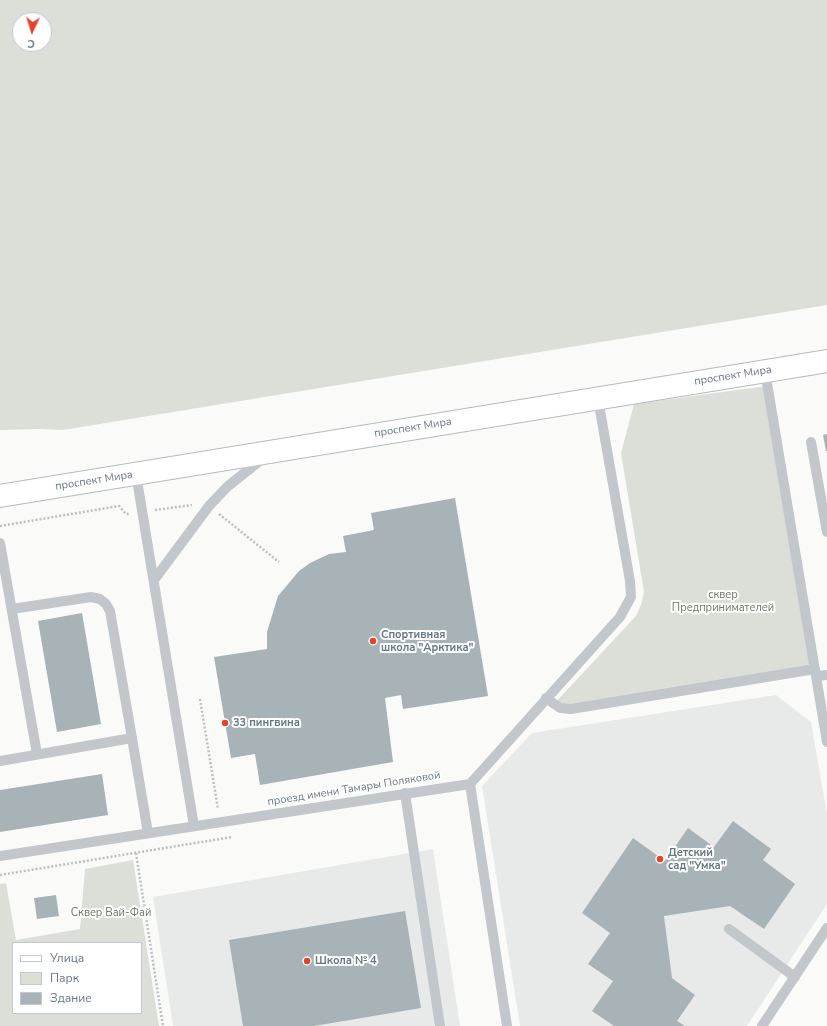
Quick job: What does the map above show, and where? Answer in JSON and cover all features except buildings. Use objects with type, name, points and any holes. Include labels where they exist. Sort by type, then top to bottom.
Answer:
[{"type":"main road","name":"проспект Мира","points":[[0,496],[827,361]]},
{"type":"lane","points":[[764,371],[827,742]]},
{"type":"lane","points":[[507,1026],[470,784],[620,617],[631,597],[630,581],[598,398]]},
{"type":"lane","points":[[811,442],[825,504],[827,532]]},
{"type":"lane","points":[[154,580],[218,496],[249,468],[276,450]]},
{"type":"lane","points":[[136,474],[194,826]]},
{"type":"lane","points":[[0,542],[37,754]]},
{"type":"lane","points":[[12,609],[91,597],[100,598],[106,604],[110,611],[148,833]]},
{"type":"lane","points":[[546,698],[553,705],[560,708],[571,709],[815,673],[827,674]]},
{"type":"lane","points":[[0,760],[132,738]]},
{"type":"lane","name":"проезд имени Тамары Поляковой","points":[[0,856],[406,792],[470,784]]},
{"type":"lane","points":[[406,792],[440,1026]]},
{"type":"lane","points":[[762,1026],[827,928]]},
{"type":"lane","points":[[729,929],[795,977]]},
{"type":"path","points":[[200,699],[223,838]]},
{"type":"path","points":[[0,874],[239,836]]},
{"type":"path","points":[[136,853],[163,1026]]},
{"type":"shaded area","name":"Детский сад \"Умка\"","points":[[776,695],[811,722],[827,814],[827,904],[747,1026],[520,1026],[482,786],[532,733]]},
{"type":"shaded area","name":"Школа № 4","points":[[433,849],[460,1026],[173,1026],[153,897]]},
{"type":"green space","points":[[0,0],[827,0],[827,305],[63,430],[0,430]]},
{"type":"green space","name":"сквер Предпринимателей","points":[[767,386],[815,669],[582,707],[553,705],[636,616],[641,605],[644,592],[621,453],[634,404]]},
{"type":"green space","name":"Сквер Вай-Фай","points":[[133,860],[159,1026],[0,1026],[0,884],[6,883],[16,940],[80,929],[85,869]]},
{"type":"place","name":"Спортивная школа \"Арктика\"","points":[[373,641]]},
{"type":"place","name":"33 пингвина","points":[[225,723]]},
{"type":"place","name":"Детский сад \"Умка\"","points":[[660,859]]},
{"type":"place","name":"Школа № 4","points":[[307,961]]}]
